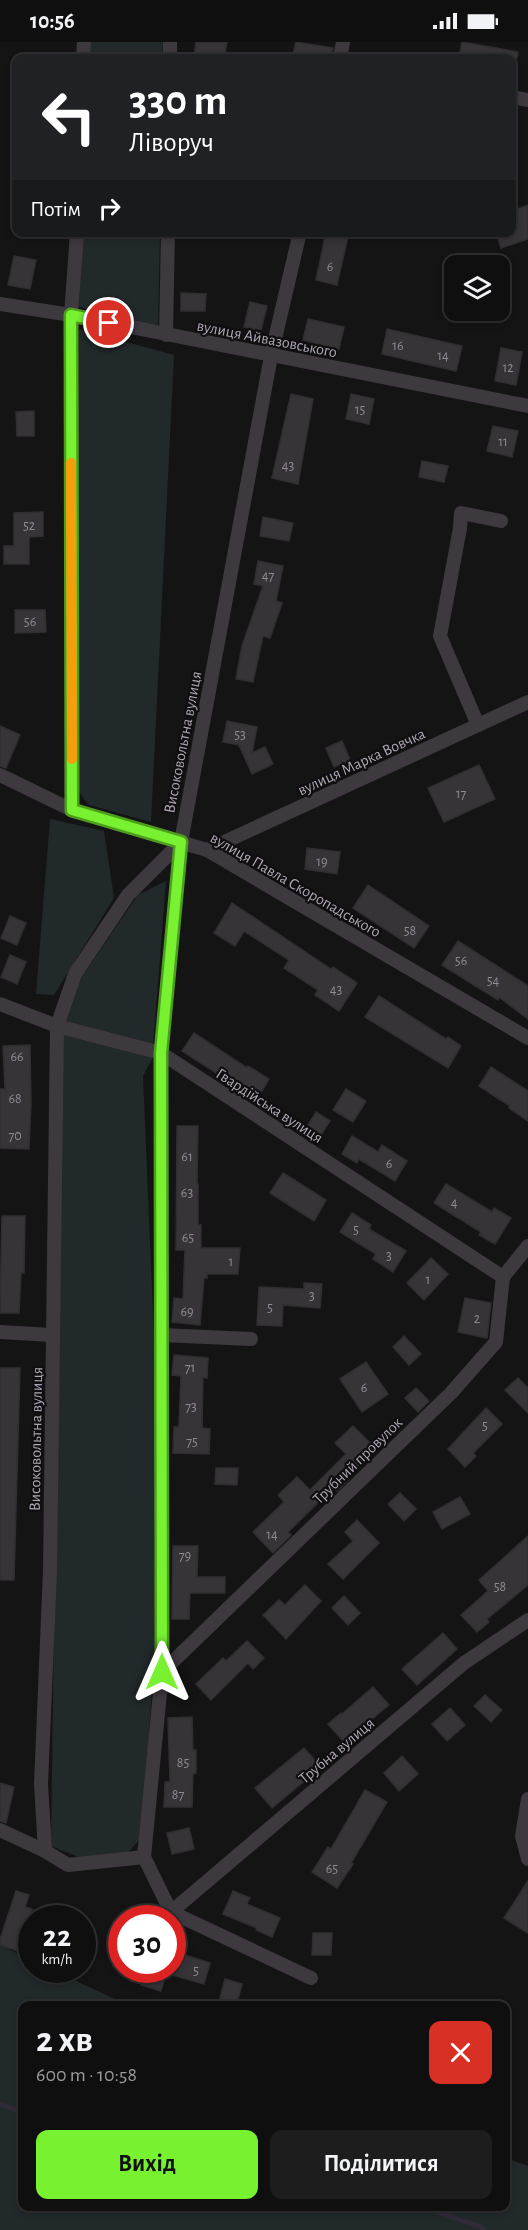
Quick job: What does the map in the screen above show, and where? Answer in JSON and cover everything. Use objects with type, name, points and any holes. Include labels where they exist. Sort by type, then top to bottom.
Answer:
[{"type":"street","points":[[72,810],[71,315],[77,237]]},
{"type":"street","points":[[166,335],[168,237]]},
{"type":"street","name":"Високовольтна вулиця","points":[[144,1857],[162,1672],[161,1053],[181,842],[271,356],[299,237]]},
{"type":"street","name":"вулиця Айвазовського","points":[[0,304],[71,315],[528,406]]},
{"type":"street","points":[[478,725],[440,636],[461,513],[501,521]]},
{"type":"street","name":"вулиця Марка Вовчка","points":[[207,850],[528,702]]},
{"type":"street","name":"вулиця Павла Скоропадського","points":[[0,775],[72,810],[207,850],[528,1038]]},
{"type":"street","name":"Високовольтна вулиця","points":[[45,1851],[41,1784],[50,1571],[57,1026],[75,974],[97,940],[128,895],[181,842]]},
{"type":"street","name":"Гвардійська вулиця","points":[[0,1004],[57,1026],[161,1053],[502,1277]]},
{"type":"street","points":[[502,1277],[528,1246]]},
{"type":"street","name":"Трубний провулок","points":[[162,1672],[451,1393],[496,1342],[502,1277]]},
{"type":"street","points":[[0,1332],[52,1335]]},
{"type":"street","points":[[161,1335],[251,1339]]},
{"type":"street","name":"Трубна вулиця","points":[[179,1905],[464,1663],[528,1620]]},
{"type":"street","points":[[528,1799],[522,1836],[528,1860]]},
{"type":"street","points":[[0,1830],[45,1851],[68,1865],[144,1857],[168,1905]]},
{"type":"street","points":[[186,1919],[311,1978]]},
{"type":"shaded area","points":[[88,42],[163,42],[162,54],[88,54]]},
{"type":"shaded area","points":[[82,237],[160,237],[158,327],[79,307]]},
{"type":"shaded area","points":[[79,329],[174,355],[151,822],[89,805],[78,791]]},
{"type":"shaded area","points":[[50,819],[104,831],[114,898],[54,995],[36,994]]},
{"type":"shaded area","points":[[166,881],[152,1059],[143,1076],[154,1337],[154,1660],[142,1837],[125,1856],[83,1859],[51,1846],[62,1023],[81,978],[138,895]]},
{"type":"shaded area","points":[[0,1945],[18,1954],[18,1983],[80,1983],[119,2001],[18,2001],[18,2211],[510,2211],[510,2159],[528,2166],[528,2230],[0,2230]]},
{"type":"building","points":[[196,42],[227,42],[225,54],[194,54]]},
{"type":"building","points":[[296,42],[333,48],[332,54],[293,54]]},
{"type":"building","points":[[462,42],[518,52],[517,58],[516,54],[460,54]]},
{"type":"building","points":[[528,205],[528,239],[501,248],[498,237],[516,237],[516,210]]},
{"type":"building","points":[[325,237],[348,237],[337,285],[316,280]]},
{"type":"building","points":[[14,256],[36,260],[30,289],[8,285]]},
{"type":"building","points":[[181,293],[206,294],[205,311],[181,311]]},
{"type":"building","points":[[250,302],[267,306],[261,330],[244,327]]},
{"type":"building","points":[[308,319],[344,327],[339,349],[303,340]]},
{"type":"building","points":[[387,329],[462,346],[456,371],[382,354]]},
{"type":"building","points":[[501,348],[522,352],[516,385],[495,381]]},
{"type":"building","points":[[291,394],[313,399],[298,484],[272,478]]},
{"type":"building","points":[[351,394],[374,399],[369,424],[346,419]]},
{"type":"building","points":[[34,411],[34,436],[17,436],[16,412]]},
{"type":"building","points":[[493,426],[518,431],[512,457],[487,451]]},
{"type":"building","points":[[422,461],[448,466],[444,482],[419,477]]},
{"type":"building","points":[[43,512],[43,536],[29,537],[29,564],[4,564],[4,546],[14,546],[14,513]]},
{"type":"building","points":[[263,517],[293,523],[289,541],[260,536]]},
{"type":"building","points":[[258,561],[283,566],[276,601],[282,603],[270,638],[263,636],[253,682],[236,679],[242,646],[263,586],[254,584]]},
{"type":"building","points":[[15,610],[45,610],[46,632],[15,633]]},
{"type":"building","points":[[227,721],[257,727],[252,753],[265,747],[273,764],[252,774],[239,745],[223,742]]},
{"type":"building","points":[[0,726],[20,735],[6,768],[0,766]]},
{"type":"building","points":[[342,741],[350,760],[334,767],[326,748]]},
{"type":"building","points":[[479,765],[495,799],[444,822],[428,788]]},
{"type":"building","points":[[307,848],[340,852],[337,874],[305,869]]},
{"type":"building","points":[[368,885],[429,926],[414,948],[353,908]]},
{"type":"building","points":[[232,903],[331,969],[333,967],[357,983],[339,1011],[315,995],[318,990],[284,968],[289,960],[244,931],[235,946],[214,933]]},
{"type":"building","points":[[10,916],[26,923],[17,945],[1,938]]},
{"type":"building","points":[[458,941],[528,986],[528,1019],[499,997],[498,1000],[442,965]]},
{"type":"building","points":[[10,955],[26,962],[17,984],[1,977]]},
{"type":"building","points":[[379,996],[446,1039],[448,1037],[461,1046],[448,1068],[365,1017]]},
{"type":"building","points":[[194,1033],[247,1068],[248,1066],[269,1079],[257,1099],[182,1051]]},
{"type":"building","points":[[30,1045],[29,1149],[0,1148],[0,1089],[5,1089],[3,1046]]},
{"type":"building","points":[[491,1067],[528,1091],[528,1121],[479,1086]]},
{"type":"building","points":[[346,1089],[366,1101],[353,1122],[333,1110]]},
{"type":"building","points":[[316,1112],[330,1121],[319,1138],[305,1130]]},
{"type":"building","points":[[177,1126],[198,1126],[198,1225],[201,1225],[201,1248],[240,1248],[238,1274],[207,1274],[207,1278],[204,1278],[200,1325],[172,1322],[174,1298],[183,1299],[185,1250],[176,1250]]},
{"type":"building","points":[[352,1136],[378,1152],[382,1145],[407,1161],[395,1181],[359,1159],[357,1163],[342,1154]]},
{"type":"building","points":[[283,1173],[326,1200],[314,1221],[270,1193]]},
{"type":"building","points":[[446,1184],[492,1212],[494,1208],[511,1218],[495,1244],[479,1235],[481,1232],[434,1203]]},
{"type":"building","points":[[352,1213],[371,1225],[369,1229],[406,1251],[393,1272],[373,1259],[376,1254],[340,1232]]},
{"type":"building","points":[[2,1216],[25,1216],[24,1273],[21,1273],[19,1313],[0,1313]]},
{"type":"building","points":[[431,1258],[448,1274],[424,1300],[407,1283]]},
{"type":"building","points":[[304,1283],[322,1284],[320,1308],[283,1305],[282,1326],[257,1325],[259,1287],[304,1289]]},
{"type":"building","points":[[465,1298],[491,1303],[487,1338],[458,1332]]},
{"type":"building","points":[[404,1336],[421,1354],[409,1365],[393,1347]]},
{"type":"building","points":[[174,1355],[208,1358],[207,1378],[203,1377],[202,1428],[210,1429],[209,1454],[173,1453],[174,1427],[179,1427],[181,1376],[172,1375]]},
{"type":"building","points":[[366,1362],[388,1394],[362,1412],[340,1379]]},
{"type":"building","points":[[0,1368],[20,1368],[14,1580],[0,1580]]},
{"type":"building","points":[[518,1378],[528,1388],[528,1413],[505,1390]]},
{"type":"building","points":[[416,1388],[429,1401],[418,1412],[405,1398]]},
{"type":"building","points":[[486,1408],[502,1424],[473,1453],[476,1456],[465,1467],[448,1449]]},
{"type":"building","points":[[353,1426],[376,1449],[346,1477],[348,1480],[337,1491],[333,1488],[288,1532],[291,1535],[273,1553],[253,1532],[284,1502],[278,1495],[297,1477],[310,1490],[346,1454],[335,1443]]},
{"type":"building","points":[[216,1468],[238,1468],[237,1485],[215,1484]]},
{"type":"building","points":[[400,1493],[416,1509],[404,1521],[388,1504]]},
{"type":"building","points":[[460,1497],[470,1514],[442,1529],[433,1512]]},
{"type":"building","points":[[357,1520],[379,1543],[343,1579],[328,1564],[353,1541],[345,1532]]},
{"type":"building","points":[[528,1536],[528,1585],[487,1619],[489,1622],[477,1632],[461,1615],[488,1591],[479,1580]]},
{"type":"building","points":[[173,1546],[198,1546],[197,1577],[225,1577],[225,1593],[190,1593],[189,1619],[172,1619]]},
{"type":"building","points":[[305,1585],[321,1601],[286,1639],[263,1615],[279,1600],[285,1605]]},
{"type":"building","points":[[344,1596],[360,1613],[348,1625],[332,1608]]},
{"type":"building","points":[[443,1633],[457,1649],[417,1685],[402,1669]]},
{"type":"building","points":[[247,1641],[264,1658],[253,1669],[248,1663],[211,1700],[196,1684],[223,1658],[226,1661]]},
{"type":"building","points":[[373,1687],[389,1705],[344,1742],[328,1724]]},
{"type":"building","points":[[485,1695],[502,1710],[491,1722],[474,1706]]},
{"type":"building","points":[[450,1708],[465,1725],[447,1741],[432,1724]]},
{"type":"building","points":[[192,1717],[196,1773],[193,1774],[192,1807],[164,1807],[165,1782],[170,1782],[168,1718]]},
{"type":"building","points":[[304,1748],[321,1767],[272,1808],[255,1788]]},
{"type":"building","points":[[402,1756],[418,1774],[399,1791],[384,1773]]},
{"type":"building","points":[[0,1783],[14,1787],[6,1823],[0,1821]]},
{"type":"building","points":[[365,1790],[387,1802],[337,1888],[312,1872],[328,1847],[331,1849]]},
{"type":"building","points":[[189,1828],[194,1849],[172,1854],[167,1833]]},
{"type":"building","points":[[528,1881],[528,1933],[504,1918]]},
{"type":"building","points":[[16,1891],[29,1895],[26,1905],[18,1905],[18,1951],[0,1945]]},
{"type":"building","points":[[233,1891],[250,1898],[247,1904],[280,1918],[272,1937],[223,1914]]},
{"type":"building","points":[[313,1933],[332,1933],[331,1955],[312,1955]]},
{"type":"building","points":[[186,1955],[210,1963],[204,1984],[186,1979]]},
{"type":"building","points":[[225,1979],[242,1984],[237,2001],[219,2001]]},
{"type":"building","points":[[142,1983],[163,1983],[161,1991],[141,1985]]},
{"type":"waterway","points":[[0,2104],[18,2111]]},
{"type":"waterway","points":[[435,2211],[484,2230]]},
{"type":"slow traffic","points":[[71,463],[72,759]]},
{"type":"route","points":[[109,323],[71,315],[72,810],[181,842],[161,1053],[162,1672]]}]
